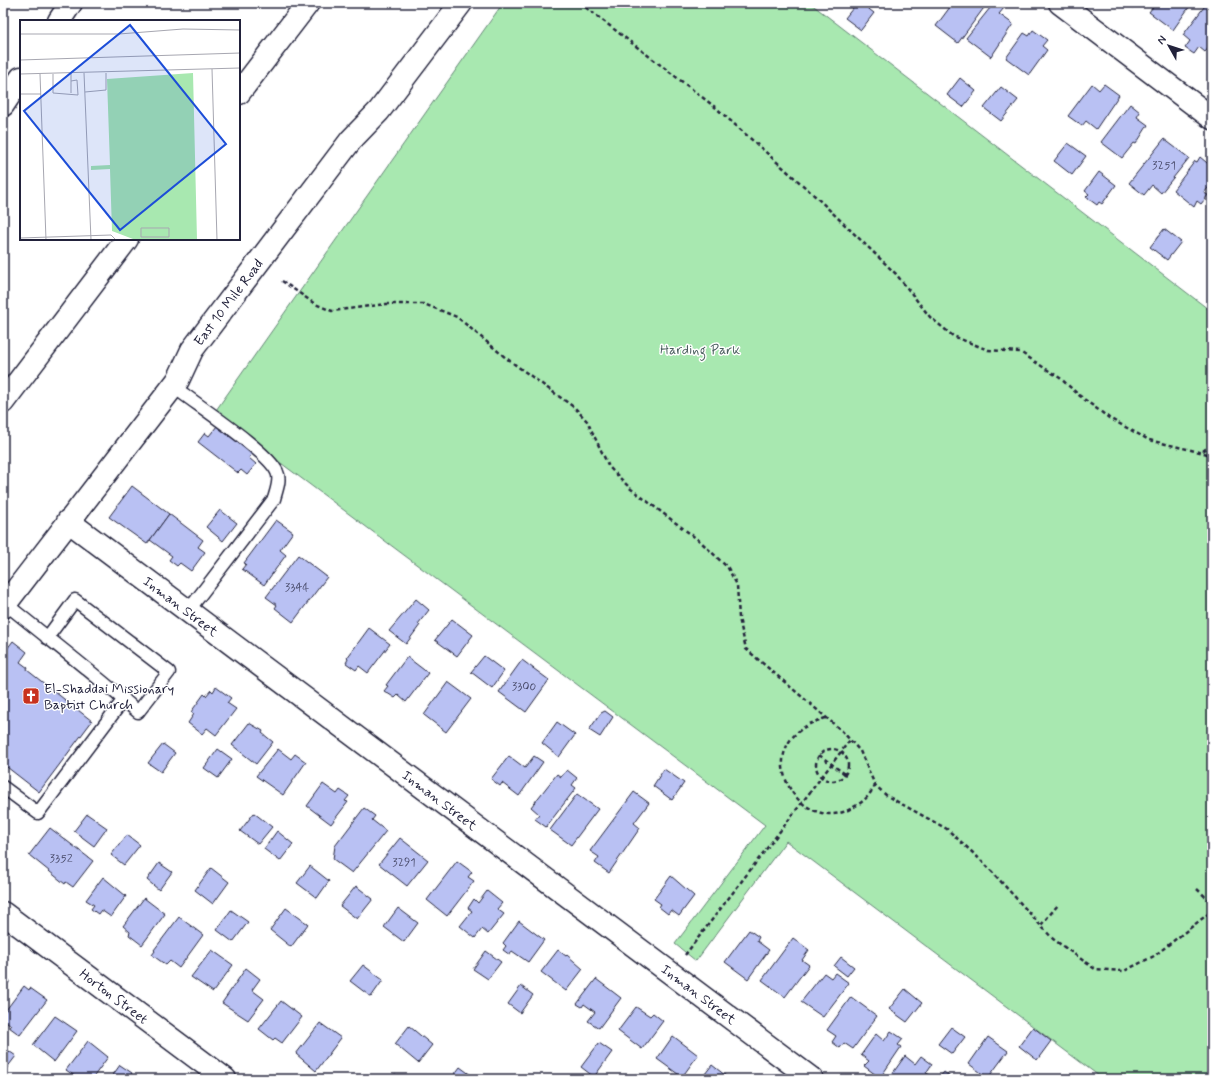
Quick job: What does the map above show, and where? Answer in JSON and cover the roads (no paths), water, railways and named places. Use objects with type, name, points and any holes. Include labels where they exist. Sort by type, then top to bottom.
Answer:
[{"type":"main road","points":[[60,20],[71,3]]},
{"type":"main road","points":[[240,92],[308,3]]},
{"type":"main road","name":"East 10 Mile Road","points":[[4,605],[178,380],[197,343],[351,140],[379,111],[461,3]]},
{"type":"main road","points":[[1060,3],[1212,118]]},
{"type":"main road","points":[[3,105],[20,80]]},
{"type":"main road","points":[[3,402],[127,240]]},
{"type":"main road","name":"Inman Street","points":[[68,521],[812,1079]]},
{"type":"main road","name":"Horton Street","points":[[3,913],[225,1079]]},
{"type":"lane","points":[[173,386],[266,456],[278,472],[278,483],[274,499],[188,611]]},
{"type":"lane","points":[[4,605],[124,699],[138,712],[169,672],[75,600],[47,638]]},
{"type":"lane","points":[[3,787],[38,812],[124,699]]},
{"type":"place","name":"El-Shaddai Missionary Baptist Church","points":[[31,696]]},
{"type":"park label","name":"Harding Park","points":[[700,349]]}]
